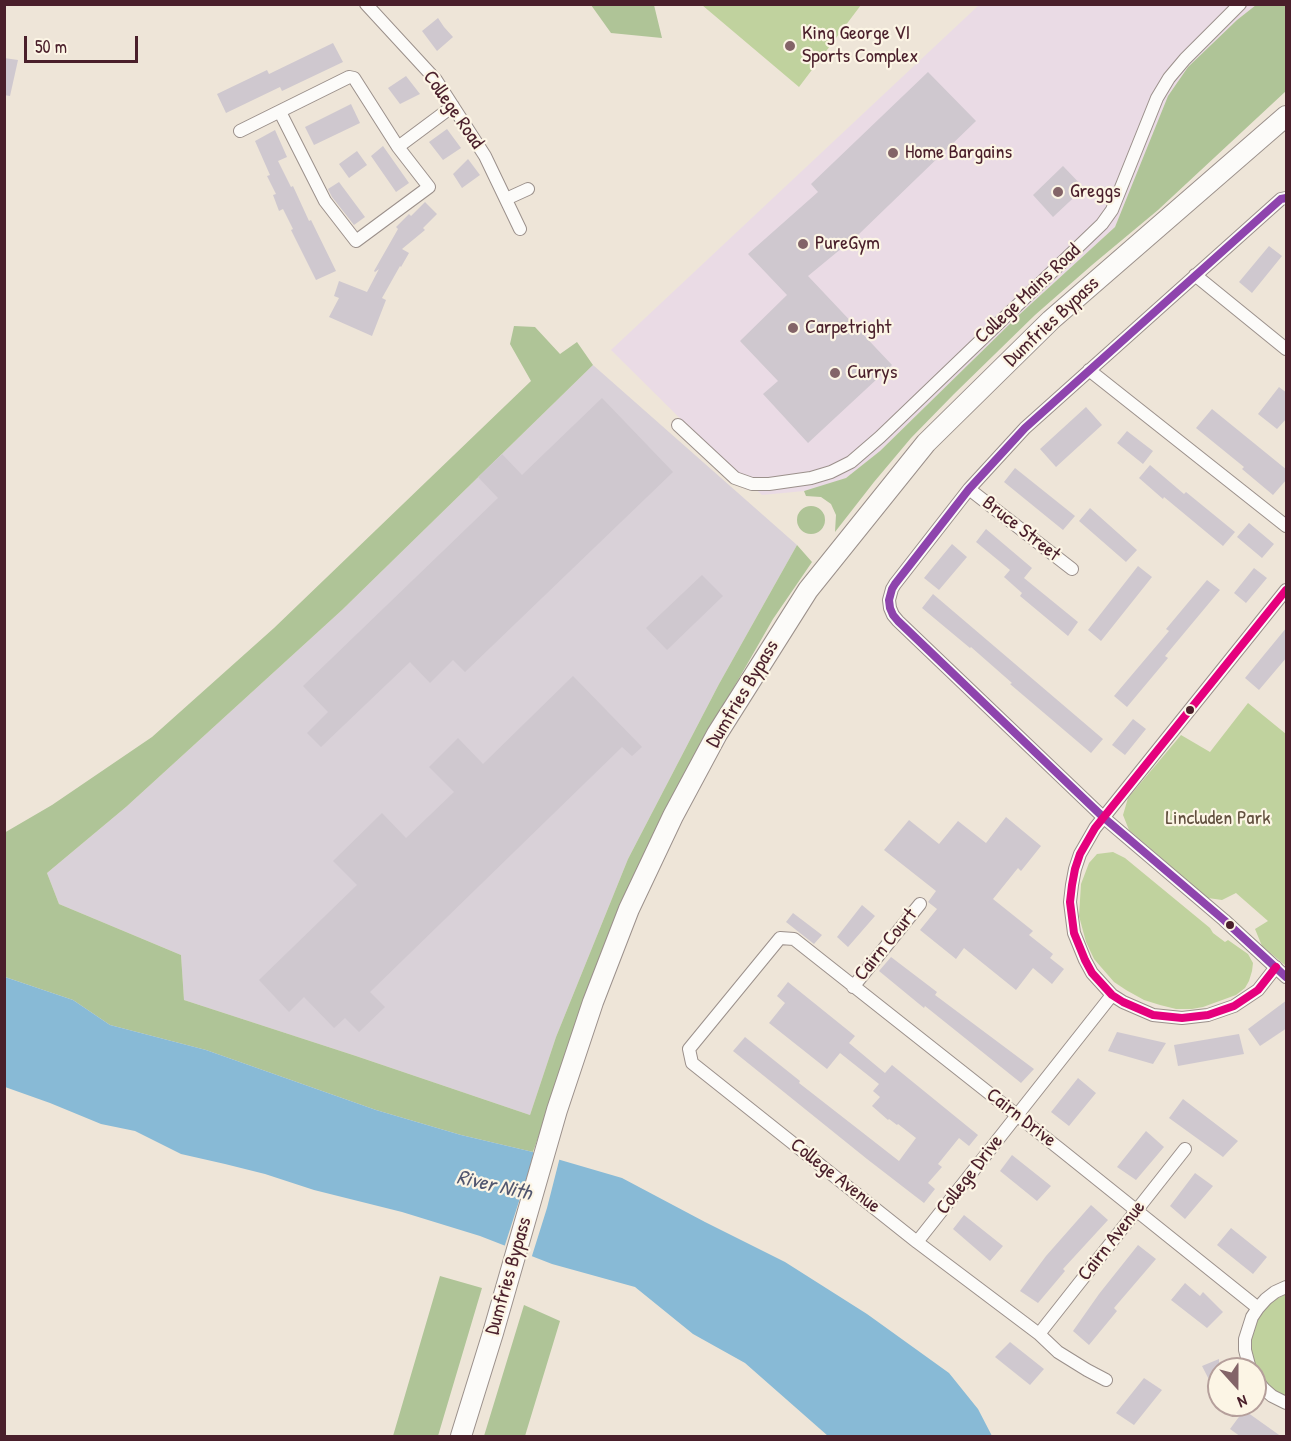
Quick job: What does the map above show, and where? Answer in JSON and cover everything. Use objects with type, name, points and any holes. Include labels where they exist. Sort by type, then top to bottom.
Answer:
[{"type":"highway","name":"Dumfries Bypass","points":[[461,1437],[557,1110],[593,1002],[628,909],[673,816],[717,734],[808,590],[926,443],[1042,328],[1287,116]]},
{"type":"street","name":"College Road","points":[[366,4],[436,80],[485,156],[520,229]]},
{"type":"street","name":"College Mains Road","points":[[678,425],[735,478],[752,484],[811,478],[831,472],[851,462],[880,437],[1102,224],[1112,210],[1157,98],[1169,78],[1185,58],[1240,4]]},
{"type":"street","points":[[240,132],[280,111],[349,77],[354,78],[399,147],[429,187],[356,242],[326,201],[280,111]]},
{"type":"street","points":[[399,147],[453,106]]},
{"type":"street","points":[[506,199],[528,189]]},
{"type":"street","points":[[1287,198],[1281,199],[1194,275],[1025,428],[969,489],[892,589],[889,600],[890,608],[898,621],[1103,817],[1287,977]]},
{"type":"street","points":[[1194,275],[1287,349]]},
{"type":"street","points":[[1089,370],[1287,526]]},
{"type":"street","name":"Bruce Street","points":[[969,489],[1072,568]]},
{"type":"street","points":[[1276,967],[1258,990],[1234,1006],[1208,1015],[1182,1018],[1153,1015],[1112,995],[1097,979],[1085,960],[1074,933],[1070,902],[1073,877],[1080,854],[1103,817],[1287,590]]},
{"type":"street","name":"Cairn Court","points":[[853,987],[920,904]]},
{"type":"street","name":"Cairn Drive","points":[[780,938],[794,939],[1258,1308]]},
{"type":"street","name":"College Avenue","points":[[780,938],[690,1049],[692,1063],[917,1242],[1039,1334],[1058,1352],[1106,1380]]},
{"type":"street","name":"College Drive","points":[[917,1242],[1112,995]]},
{"type":"street","name":"Cairn Avenue","points":[[1039,1334],[1185,1149]]},
{"type":"street","points":[[1247,1357],[1245,1339],[1258,1308],[1275,1292],[1287,1287]]},
{"type":"street","points":[[1267,1392],[1287,1403]]},
{"type":"shaded area","points":[[979,5],[1256,5],[1188,67],[1168,96],[1115,227],[1020,314],[880,451],[846,478],[804,491],[762,495],[714,452],[611,350]]},
{"type":"shaded area","points":[[593,365],[797,545],[719,684],[628,859],[556,1037],[530,1115],[184,1000],[181,955],[59,904],[47,873],[126,807],[342,610]]},
{"type":"green space","points":[[591,5],[654,5],[662,38],[611,33]]},
{"type":"green space","name":"King George VI Sports Complex","points":[[702,5],[861,5],[799,87]]},
{"type":"green space","points":[[1256,5],[1286,5],[1286,91],[1158,210],[1035,315],[954,394],[911,438],[835,532],[836,515],[831,504],[821,497],[806,496],[804,491],[846,478],[880,451],[1020,314],[1115,227],[1168,96],[1188,67]]},
{"type":"green space","points":[[514,326],[535,327],[560,354],[577,342],[593,365],[342,610],[126,807],[47,873],[59,904],[181,955],[184,1000],[530,1115],[556,1037],[628,859],[719,684],[797,545],[812,562],[773,619],[694,757],[575,1032],[533,1152],[461,1135],[376,1110],[206,1050],[110,1025],[73,1000],[5,977],[4,833],[52,805],[152,737],[274,628],[531,381],[510,344]]},
{"type":"green space","points":[[811,506],[821,510],[825,520],[821,530],[811,534],[801,530],[797,520],[801,510]]},
{"type":"green space","name":"Lincluden Park","points":[[1248,703],[1286,734],[1286,966],[1262,946],[1255,929],[1268,921],[1236,893],[1222,900],[1208,898],[1129,830],[1123,815],[1128,798],[1181,735],[1210,752]]},
{"type":"green space","points":[[1113,852],[1125,858],[1210,928],[1213,933],[1248,954],[1253,963],[1245,988],[1236,995],[1203,1007],[1176,1009],[1144,1000],[1114,982],[1094,959],[1086,942],[1079,916],[1081,884],[1089,863],[1097,854]]},
{"type":"green space","points":[[440,1276],[482,1288],[438,1436],[393,1436]]},
{"type":"green space","points":[[1286,1294],[1286,1397],[1267,1385],[1267,1357],[1252,1357],[1250,1348],[1252,1330],[1259,1315],[1271,1302]]},
{"type":"green space","points":[[524,1305],[560,1321],[525,1436],[484,1436]]},
{"type":"water","name":"River Nith","points":[[5,977],[73,1000],[110,1025],[206,1050],[376,1110],[622,1178],[785,1262],[867,1314],[949,1373],[978,1409],[992,1436],[828,1436],[745,1363],[693,1334],[635,1287],[552,1264],[480,1236],[402,1212],[314,1190],[265,1174],[181,1154],[135,1131],[101,1124],[5,1087]]},
{"type":"pier","points":[[534,1149],[560,1157],[531,1259],[504,1248]]},
{"type":"building","points":[[438,18],[453,37],[437,51],[422,31]]},
{"type":"building","points":[[333,43],[343,62],[282,91],[280,87],[226,113],[217,94],[267,70],[269,74]]},
{"type":"building","points":[[4,58],[18,60],[10,96],[4,95]]},
{"type":"building","points":[[928,72],[976,121],[859,234],[808,276],[892,365],[808,443],[763,394],[778,381],[740,341],[787,295],[748,254],[818,192],[811,184]]},
{"type":"building","points":[[406,76],[420,94],[400,104],[388,88]]},
{"type":"building","points":[[351,104],[360,123],[314,145],[305,127]]},
{"type":"building","points":[[447,129],[461,148],[443,160],[429,142]]},
{"type":"building","points":[[275,130],[287,157],[278,161],[336,271],[316,280],[283,209],[279,211],[273,195],[276,194],[267,176],[270,175],[255,141]]},
{"type":"building","points":[[383,146],[409,183],[396,192],[371,156]]},
{"type":"building","points":[[357,151],[367,165],[349,178],[339,164]]},
{"type":"building","points":[[468,159],[480,175],[462,188],[453,174]]},
{"type":"building","name":"Greggs","points":[[1063,166],[1084,188],[1053,217],[1033,195]]},
{"type":"building","points":[[339,182],[365,217],[354,225],[328,189]]},
{"type":"building","points":[[425,202],[437,214],[423,228],[425,230],[402,249],[409,253],[382,298],[386,300],[372,336],[329,317],[339,298],[334,296],[339,281],[367,292],[379,269],[374,271],[398,229],[396,227]]},
{"type":"building","points":[[1269,246],[1282,256],[1252,293],[1239,282]]},
{"type":"building","points":[[1279,387],[1287,393],[1287,418],[1277,429],[1258,414]]},
{"type":"building","points":[[602,398],[673,472],[465,672],[453,660],[430,683],[410,662],[321,747],[307,733],[328,712],[303,686],[498,498],[478,477],[502,454],[522,475]]},
{"type":"building","points":[[1086,407],[1102,425],[1056,467],[1040,449]]},
{"type":"building","points":[[1212,409],[1287,470],[1287,479],[1273,495],[1242,469],[1244,467],[1196,428]]},
{"type":"building","points":[[1127,431],[1153,451],[1143,464],[1117,443]]},
{"type":"building","points":[[1150,465],[1235,532],[1223,546],[1139,478]]},
{"type":"building","points":[[1015,468],[1075,516],[1063,530],[1004,482]]},
{"type":"building","points":[[1090,508],[1137,550],[1126,562],[1079,521]]},
{"type":"building","points":[[1249,523],[1274,544],[1262,558],[1237,537]]},
{"type":"building","points":[[986,529],[1032,568],[1024,578],[1078,622],[1068,636],[1020,596],[1022,593],[1004,577],[1010,570],[976,542]]},
{"type":"building","points":[[952,544],[967,557],[939,590],[924,578]]},
{"type":"building","points":[[1138,566],[1152,577],[1101,641],[1088,630]]},
{"type":"building","points":[[1254,568],[1267,578],[1246,603],[1234,593]]},
{"type":"building","points":[[702,575],[723,596],[667,650],[646,628]]},
{"type":"building","points":[[1207,580],[1220,590],[1165,656],[1168,658],[1127,707],[1114,696],[1169,631],[1166,629]]},
{"type":"building","points":[[933,594],[1103,739],[1091,753],[1010,684],[1012,683],[971,647],[922,608]]},
{"type":"building","points":[[1287,627],[1287,657],[1259,690],[1245,678]]},
{"type":"building","points":[[573,676],[642,747],[632,756],[622,747],[370,992],[385,1007],[359,1032],[345,1018],[334,1028],[304,997],[289,1012],[259,980],[357,885],[333,861],[382,813],[406,838],[454,792],[429,767],[458,738],[483,764]]},
{"type":"building","points":[[1133,719],[1146,729],[1125,755],[1112,745]]},
{"type":"building","points":[[1006,817],[1041,846],[1021,871],[1018,868],[993,899],[1033,931],[1029,935],[1053,954],[1050,958],[1064,969],[1052,984],[1033,968],[1016,990],[964,948],[956,959],[920,930],[937,909],[928,902],[936,891],[884,850],[909,820],[939,844],[958,821],[986,843]]},
{"type":"building","points":[[862,905],[875,916],[848,947],[837,937]]},
{"type":"building","points":[[793,913],[822,935],[814,944],[786,922]]},
{"type":"building","points":[[891,957],[937,992],[935,995],[1034,1069],[1021,1083],[925,1006],[924,1008],[879,971]]},
{"type":"building","points":[[788,982],[855,1036],[849,1043],[885,1073],[892,1065],[978,1135],[969,1146],[959,1138],[938,1164],[942,1167],[928,1183],[935,1189],[924,1203],[733,1051],[745,1037],[800,1081],[799,1083],[899,1161],[916,1138],[898,1124],[888,1120],[872,1106],[880,1097],[873,1091],[879,1084],[840,1053],[827,1069],[769,1023],[785,1003],[777,996]]},
{"type":"building","points":[[1287,1000],[1287,1028],[1260,1046],[1248,1029]]},
{"type":"building","points":[[1117,1032],[1166,1043],[1153,1064],[1108,1051]]},
{"type":"building","points":[[1239,1034],[1244,1054],[1178,1066],[1174,1045]]},
{"type":"building","points":[[1078,1078],[1096,1093],[1069,1126],[1051,1112]]},
{"type":"building","points":[[1183,1099],[1238,1141],[1223,1157],[1169,1118]]},
{"type":"building","points":[[1146,1131],[1164,1147],[1136,1180],[1117,1167]]},
{"type":"building","points":[[1012,1155],[1051,1186],[1037,1201],[1000,1171]]},
{"type":"building","points":[[1195,1173],[1213,1186],[1185,1219],[1170,1206]]},
{"type":"building","points":[[1091,1205],[1108,1220],[1063,1269],[1065,1271],[1038,1303],[1020,1291],[1046,1256]]},
{"type":"building","points":[[964,1215],[1003,1246],[990,1261],[953,1229]]},
{"type":"building","points":[[1231,1228],[1267,1257],[1253,1274],[1217,1245]]},
{"type":"building","points":[[1138,1245],[1156,1259],[1114,1308],[1117,1311],[1089,1345],[1073,1331]]},
{"type":"building","points":[[1185,1283],[1200,1296],[1203,1292],[1223,1312],[1207,1328],[1171,1300]]},
{"type":"building","points":[[1010,1342],[1044,1369],[1030,1385],[995,1357]]},
{"type":"building","points":[[1207,1364],[1207,1376],[1202,1366]]},
{"type":"building","points":[[1144,1378],[1162,1390],[1134,1425],[1116,1413]]},
{"type":"building","points":[[1239,1417],[1254,1417],[1282,1437],[1241,1437],[1230,1429]]},
{"type":"transit line","points":[[1286,198],[1281,199],[1025,428],[969,489],[895,584],[889,600],[890,608],[898,621],[1103,817],[1224,920],[1286,977]]},
{"type":"transit line","points":[[1276,967],[1258,990],[1234,1006],[1208,1015],[1182,1018],[1153,1015],[1112,995],[1092,973],[1074,933],[1070,902],[1075,869],[1080,854],[1095,828],[1286,590]]},
{"type":"place","name":"King George VI Sports Complex","points":[[790,46]]},
{"type":"place","name":"Home Bargains","points":[[893,153]]},
{"type":"place","name":"Greggs","points":[[1058,192]]},
{"type":"place","name":"PureGym","points":[[803,244]]},
{"type":"place","name":"Carpetright","points":[[793,328]]},
{"type":"place","name":"Currys","points":[[835,373]]}]
